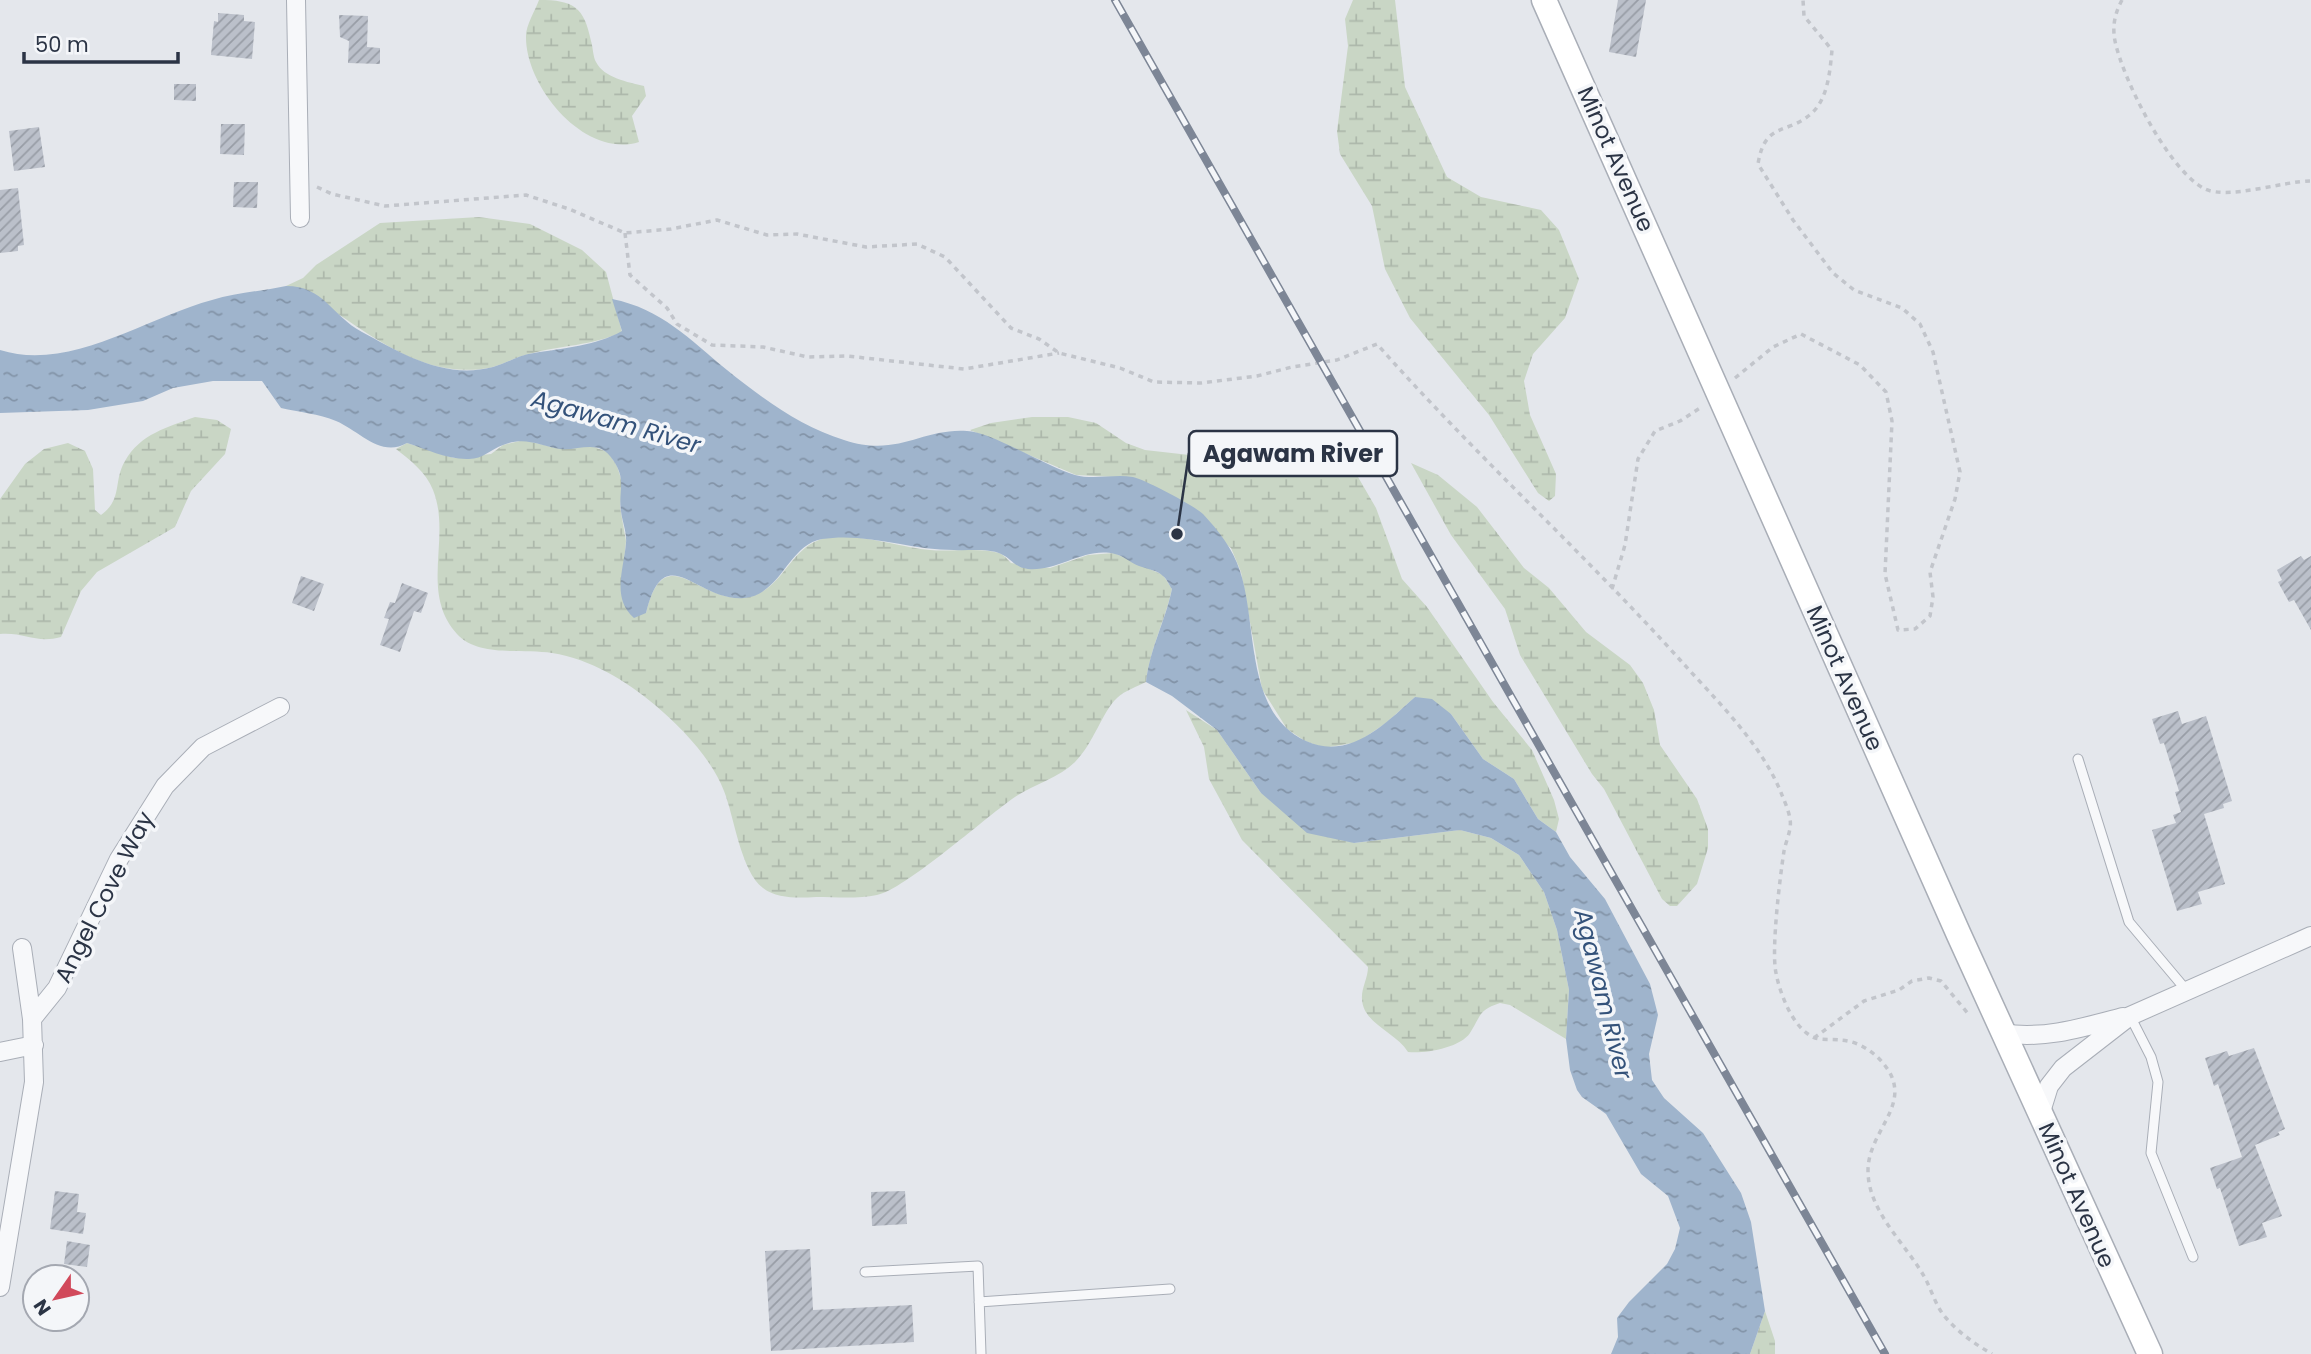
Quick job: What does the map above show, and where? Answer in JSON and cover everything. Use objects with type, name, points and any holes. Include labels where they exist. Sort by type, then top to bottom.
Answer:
[{"type":"main road","name":"Minot Avenue","points":[[1544,0],[2001,1029],[2150,1354]]},
{"type":"street","points":[[296,0],[302,179],[300,218]]},
{"type":"street","name":"Angel Cove Way","points":[[32,1019],[57,988],[118,859],[165,786],[191,757],[209,743],[280,707]]},
{"type":"street","points":[[2001,1029],[2041,1034],[2130,1016],[2311,936]]},
{"type":"street","points":[[0,1287],[31,1104],[34,1045],[22,948]]},
{"type":"street","points":[[2040,1115],[2049,1087],[2063,1068],[2130,1016]]},
{"type":"street","points":[[0,1052],[34,1045]]},
{"type":"lane","points":[[2077,759],[2129,922],[2187,991]]},
{"type":"lane","points":[[2130,1016],[2156,1069],[2158,1082],[2151,1153],[2193,1257]]},
{"type":"lane","points":[[865,1272],[978,1266],[981,1354]]},
{"type":"lane","points":[[979,1302],[1170,1289]]},
{"type":"path","points":[[1612,589],[1625,545],[1638,460],[1655,431],[1680,421],[1773,348],[1801,334],[1860,365],[1886,392],[1892,421],[1885,574],[1898,630],[1915,629],[1930,616],[1931,563],[1947,525],[1960,472],[1933,352],[1920,324],[1902,308],[1854,290],[1833,273],[1793,220],[1758,164],[1761,144],[1777,130],[1813,111],[1824,94],[1832,50],[1804,16],[1803,0]]},
{"type":"path","points":[[2122,0],[2114,15],[2115,41],[2141,104],[2172,161],[2206,190],[2246,191],[2296,181],[2311,181]]},
{"type":"path","points":[[302,179],[332,194],[385,205],[526,195],[569,209],[625,233],[671,229],[717,220],[767,235],[797,234],[866,247],[917,244],[945,257],[1011,328],[1039,339],[1059,353],[1120,368],[1154,382],[1201,383],[1257,376],[1337,360],[1377,344],[1466,441],[1612,589],[1730,716],[1763,760],[1782,792],[1791,821],[1784,852],[1774,947],[1775,972],[1791,1015],[1814,1038],[1853,1041],[1876,1055],[1891,1075],[1896,1096],[1892,1111],[1881,1125],[1871,1147],[1868,1173],[1874,1197],[1903,1247],[1924,1276],[1944,1317],[1970,1340],[1992,1354]]},
{"type":"path","points":[[625,233],[630,275],[667,309],[677,324],[712,345],[763,347],[808,356],[847,356],[964,369],[1059,353]]},
{"type":"path","points":[[1814,1038],[1864,1001],[1899,990],[1912,981],[1929,978],[1941,981],[1964,1012],[2001,1029]]},
{"type":"green space","points":[[539,0],[561,2],[576,8],[585,20],[595,60],[600,67],[617,78],[644,86],[646,96],[632,116],[639,142],[619,144],[598,140],[579,129],[547,96],[528,56],[526,36]]},
{"type":"green space","points":[[1353,0],[1395,0],[1405,87],[1447,177],[1481,197],[1541,210],[1559,230],[1579,279],[1565,318],[1533,354],[1524,381],[1530,415],[1556,474],[1555,496],[1549,501],[1538,493],[1489,415],[1410,318],[1385,269],[1372,206],[1340,154],[1337,131],[1348,46],[1345,19]]},
{"type":"green space","points":[[479,217],[530,224],[582,250],[606,272],[622,332],[599,340],[524,355],[489,368],[446,368],[408,356],[390,347],[332,310],[286,286],[303,278],[316,265],[380,223]]},
{"type":"green space","points":[[195,417],[217,420],[231,429],[225,454],[191,491],[175,527],[97,572],[81,591],[61,637],[37,639],[0,634],[0,499],[25,464],[44,449],[68,443],[85,451],[93,469],[95,510],[101,515],[112,503],[121,468],[138,444],[175,424]]},
{"type":"green space","points":[[1032,417],[1068,417],[1096,423],[1126,443],[1145,450],[1216,458],[1304,458],[1339,461],[1344,464],[1358,477],[1376,508],[1402,579],[1427,607],[1493,702],[1532,750],[1554,800],[1559,819],[1556,832],[1538,819],[1514,779],[1483,759],[1451,714],[1415,697],[1386,723],[1358,742],[1324,748],[1305,741],[1287,729],[1262,689],[1241,572],[1231,548],[1134,478],[1076,475],[970,430],[991,423]]},
{"type":"green space","points":[[524,440],[560,449],[591,446],[608,452],[617,466],[623,485],[620,507],[626,541],[621,594],[646,613],[654,589],[664,578],[676,576],[736,598],[755,595],[773,584],[801,551],[819,540],[831,537],[859,538],[918,549],[991,551],[1001,554],[1011,563],[1050,568],[1088,555],[1114,553],[1163,575],[1172,589],[1146,682],[1117,698],[1082,754],[1068,768],[1012,799],[906,881],[877,895],[855,897],[795,897],[769,892],[755,880],[749,870],[728,802],[712,767],[685,733],[655,705],[620,680],[580,660],[552,653],[489,649],[466,642],[446,618],[438,582],[439,526],[433,490],[422,472],[396,449],[407,443],[454,458],[491,454],[503,445]]},
{"type":"green space","points":[[1411,463],[1438,475],[1477,507],[1524,568],[1549,588],[1586,632],[1630,665],[1643,683],[1654,710],[1660,745],[1697,799],[1708,829],[1708,848],[1697,884],[1677,906],[1670,906],[1662,899],[1604,789],[1592,774],[1520,655],[1505,609],[1451,535]]},
{"type":"green space","points":[[1186,710],[1217,730],[1261,793],[1354,843],[1460,830],[1491,838],[1519,855],[1544,892],[1557,930],[1569,990],[1566,1039],[1510,1005],[1500,1003],[1484,1011],[1470,1033],[1458,1043],[1432,1051],[1408,1052],[1368,1015],[1364,1008],[1362,995],[1368,967],[1242,840],[1209,779],[1204,747]]},
{"type":"green space","points":[[1765,1311],[1775,1341],[1775,1354],[1750,1354]]},
{"type":"water","points":[[286,286],[299,287],[319,296],[362,332],[408,356],[457,370],[493,367],[529,354],[579,346],[612,336],[622,331],[612,299],[646,310],[660,318],[768,401],[812,428],[844,440],[880,446],[951,431],[978,433],[1075,475],[1126,476],[1139,479],[1198,510],[1219,533],[1237,563],[1245,593],[1256,666],[1272,710],[1286,728],[1306,741],[1322,746],[1337,746],[1365,737],[1415,697],[1432,699],[1451,714],[1483,759],[1514,779],[1538,819],[1556,832],[1570,857],[1605,899],[1650,984],[1658,1015],[1649,1054],[1652,1080],[1664,1098],[1703,1133],[1741,1193],[1751,1222],[1765,1311],[1750,1354],[1611,1354],[1618,1337],[1617,1318],[1667,1264],[1675,1249],[1680,1228],[1668,1196],[1641,1174],[1606,1114],[1582,1097],[1577,1090],[1570,1070],[1566,1039],[1569,990],[1557,930],[1544,892],[1519,855],[1491,838],[1460,830],[1354,843],[1307,833],[1261,793],[1217,730],[1172,696],[1146,682],[1172,589],[1158,572],[1104,552],[1050,567],[1028,569],[990,551],[937,549],[838,537],[810,543],[767,588],[757,595],[744,598],[727,597],[673,575],[663,579],[654,590],[646,613],[634,618],[627,610],[621,592],[626,539],[620,504],[620,473],[608,453],[602,449],[560,449],[519,441],[503,445],[479,457],[461,459],[407,443],[388,447],[370,441],[345,425],[329,419],[281,408],[262,381],[213,381],[173,388],[143,401],[88,410],[0,413],[0,350],[26,355],[80,349],[212,300]]},
{"type":"building","points":[[1618,0],[1646,0],[1636,57],[1609,52]]},
{"type":"building","points":[[218,13],[244,15],[244,21],[255,22],[252,59],[211,55],[214,21],[218,22]]},
{"type":"building","points":[[339,15],[368,16],[367,47],[380,48],[380,64],[348,63],[349,41],[340,37]]},
{"type":"building","points":[[174,84],[196,84],[196,101],[174,100]]},
{"type":"building","points":[[221,124],[245,124],[244,155],[220,154]]},
{"type":"building","points":[[39,127],[45,167],[14,171],[9,131]]},
{"type":"building","points":[[234,182],[258,182],[257,208],[233,207]]},
{"type":"building","points":[[18,188],[24,245],[18,246],[18,251],[0,253],[0,190]]},
{"type":"building","points":[[2301,556],[2304,560],[2311,556],[2311,630],[2294,600],[2289,602],[2278,582],[2282,580],[2277,570]]},
{"type":"building","points":[[301,576],[324,584],[314,611],[292,603]]},
{"type":"building","points":[[402,583],[428,593],[421,613],[414,611],[400,652],[380,645],[389,619],[384,618],[390,602],[395,603]]},
{"type":"building","points":[[2178,711],[2182,724],[2206,716],[2232,801],[2223,804],[2224,808],[2204,814],[2225,884],[2198,892],[2202,904],[2177,911],[2152,830],[2176,823],[2173,815],[2181,812],[2175,792],[2179,791],[2164,743],[2160,744],[2152,719]]},
{"type":"building","points":[[2254,1048],[2285,1129],[2278,1132],[2280,1135],[2255,1145],[2282,1216],[2262,1223],[2267,1237],[2239,1246],[2220,1188],[2217,1189],[2210,1168],[2242,1157],[2218,1084],[2214,1086],[2205,1058],[2227,1051],[2229,1056]]},
{"type":"building","points":[[55,1191],[79,1194],[77,1212],[86,1213],[83,1234],[50,1229]]},
{"type":"building","points":[[905,1191],[907,1224],[872,1226],[871,1192]]},
{"type":"building","points":[[67,1241],[90,1245],[88,1263],[64,1263]]},
{"type":"building","points":[[810,1249],[813,1310],[912,1305],[914,1342],[771,1351],[765,1251]]},
{"type":"railway","points":[[1115,0],[1885,1354]]},
{"type":"place","name":"Agawam River","points":[[1177,534]]}]
